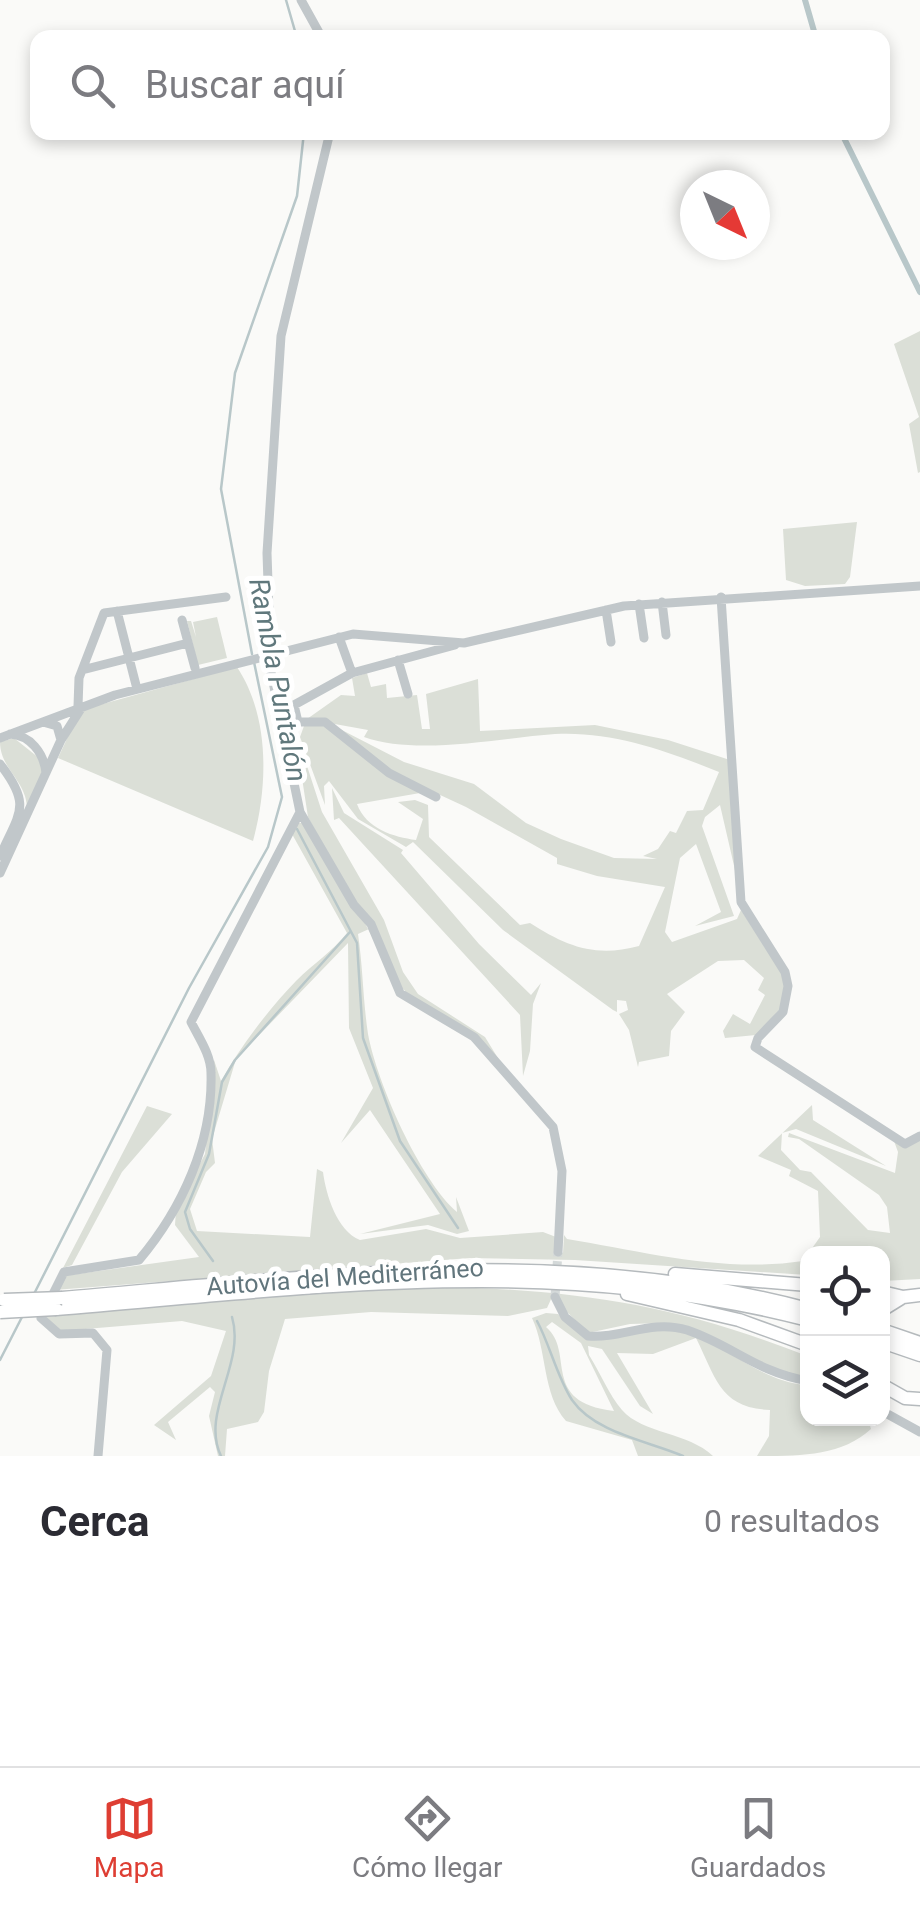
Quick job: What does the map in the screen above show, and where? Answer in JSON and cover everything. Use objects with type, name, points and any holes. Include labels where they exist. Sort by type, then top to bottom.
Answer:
[{"type":"highway","name":"Autovía del Mediterráneo","points":[[59,1303],[406,1269],[516,1267],[614,1273],[800,1306]]},
{"type":"highway","points":[[614,1273],[800,1284]]},
{"type":"highway","name":"Autovía del Mediterráneo","points":[[2,1304],[404,1280],[546,1280],[707,1298],[800,1318]]},
{"type":"highway","points":[[546,1280],[688,1306],[800,1342]]},
{"type":"highway","points":[[890,1294],[920,1295]]},
{"type":"highway","points":[[890,1305],[903,1297]]},
{"type":"highway","points":[[890,1338],[920,1343]]},
{"type":"highway","points":[[890,1340],[920,1355]]},
{"type":"highway","points":[[890,1389],[905,1398],[920,1399]]},
{"type":"street","points":[[301,0],[318,30]]},
{"type":"street","points":[[328,140],[281,336],[267,554],[270,672],[284,723],[300,812],[354,905],[371,924],[400,994],[474,1036],[552,1127],[562,1171],[558,1252]]},
{"type":"street","points":[[298,722],[294,705],[352,673],[606,610],[721,597],[920,586]]},
{"type":"street","points":[[0,856],[84,705],[80,680],[104,613],[226,597]]},
{"type":"street","points":[[721,597],[741,902],[788,986],[783,1012],[758,1038],[755,1047],[760,1054],[905,1144],[920,1136]]},
{"type":"street","points":[[662,602],[666,635]]},
{"type":"street","points":[[639,604],[644,638]]},
{"type":"street","points":[[606,610],[612,642]]},
{"type":"street","points":[[117,611],[137,689]]},
{"type":"street","points":[[182,620],[195,668]]},
{"type":"street","points":[[4,736],[137,689],[338,637],[380,635],[464,643]]},
{"type":"street","points":[[338,637],[352,673]]},
{"type":"street","points":[[86,669],[188,642]]},
{"type":"street","points":[[398,660],[408,694]]},
{"type":"street","points":[[284,723],[325,722],[389,772],[436,797]]},
{"type":"street","points":[[30,740],[40,723]]},
{"type":"street","points":[[40,723],[57,726],[59,744]]},
{"type":"street","points":[[4,736],[30,740],[46,776]]},
{"type":"street","points":[[38,751],[59,744]]},
{"type":"street","points":[[0,764],[20,790],[25,811],[0,873]]},
{"type":"street","points":[[98,1456],[107,1350],[93,1333],[59,1334],[41,1318],[64,1272],[138,1260],[186,1186],[202,1154],[211,1073],[191,1022],[300,812]]},
{"type":"street","points":[[556,1297],[565,1317],[588,1336],[649,1326],[686,1330],[766,1372],[800,1379]]},
{"type":"street","points":[[890,1415],[920,1432]]},
{"type":"shaded area","points":[[920,331],[920,472],[918,473],[909,424],[919,417],[894,344]]},
{"type":"shaded area","points":[[857,522],[850,577],[845,584],[805,586],[786,580],[783,529]]},
{"type":"shaded area","points":[[217,617],[227,658],[198,665],[187,621],[191,621],[196,637],[193,622]]},
{"type":"shaded area","points":[[237,667],[256,708],[261,730],[263,775],[253,841],[58,758],[78,715],[88,708]]},
{"type":"shaded area","points":[[367,673],[371,687],[386,684],[387,698],[417,695],[422,729],[430,729],[426,694],[478,679],[480,731],[595,725],[668,740],[730,760],[738,883],[720,805],[705,817],[702,826],[734,916],[695,926],[721,912],[696,844],[680,858],[665,932],[672,942],[737,919],[741,910],[784,977],[784,1005],[756,1035],[725,1038],[723,1031],[733,1014],[750,1024],[765,995],[758,990],[764,978],[744,960],[718,961],[667,994],[685,1012],[671,1031],[669,1056],[639,1062],[638,1067],[629,1030],[619,1014],[628,1010],[626,1001],[617,1000],[617,1012],[613,1010],[503,930],[413,842],[406,847],[358,819],[329,781],[324,786],[325,805],[300,737],[304,726],[324,725],[420,793],[357,804],[374,826],[416,840],[423,819],[398,802],[415,800],[428,805],[429,837],[520,925],[530,923],[569,944],[595,950],[639,946],[665,887],[597,876],[557,864],[557,858],[466,807],[397,775],[336,727],[404,762],[474,784],[526,823],[614,858],[657,859],[643,856],[658,849],[670,831],[676,833],[687,811],[703,810],[719,772],[660,750],[598,736],[555,734],[408,745],[364,737],[368,730],[307,719],[341,695],[355,696],[352,678]]},
{"type":"shaded area","points":[[294,726],[322,812],[384,920],[403,972],[418,994],[485,1037],[504,1068],[479,1037],[419,1005],[397,983],[308,817]]},
{"type":"shaded area","points":[[14,738],[39,758],[44,775],[27,806],[1,751],[0,742]]},
{"type":"shaded area","points":[[332,788],[344,813],[403,850],[401,853],[479,944],[531,995],[541,983],[533,1004],[530,1051],[523,1076],[520,1015],[339,818],[334,820]]},
{"type":"shaded area","points":[[302,823],[369,929],[358,934],[368,1034],[380,1078],[415,1155],[457,1212],[456,1197],[469,1231],[457,1234],[428,1225],[360,1234],[440,1214],[370,1110],[341,1143],[373,1088],[349,1028],[348,943],[236,1059],[212,1139],[215,1163],[206,1172],[190,1209],[197,1231],[310,1237],[317,1169],[323,1172],[339,1221],[360,1240],[426,1229],[460,1238],[543,1232],[556,1237],[556,1253],[563,1253],[564,1235],[567,1239],[714,1263],[800,1261],[800,1275],[575,1260],[470,1258],[54,1290],[63,1276],[199,1257],[175,1225],[176,1210],[205,1154],[214,1060],[221,1081],[246,1042],[275,1004],[347,933],[292,834]]},
{"type":"shaded area","points":[[812,1105],[813,1120],[886,1166],[796,1129],[783,1133]]},
{"type":"shaded area","points":[[147,1106],[172,1114],[122,1172],[72,1265],[63,1268]]},
{"type":"shaded area","points":[[782,1133],[781,1150],[800,1170],[811,1172],[868,1230],[890,1233],[887,1207],[879,1195],[799,1139],[788,1137],[789,1133],[895,1173],[898,1152],[894,1141],[903,1147],[920,1140],[920,1279],[890,1281],[890,1246],[814,1246],[820,1237],[818,1191],[789,1176],[791,1170],[758,1156]]},
{"type":"shaded area","points":[[416,1286],[520,1290],[661,1310],[756,1337],[800,1353],[800,1378],[666,1323],[630,1324],[588,1333],[552,1297],[547,1308],[508,1316],[371,1312],[285,1319],[269,1371],[264,1412],[258,1422],[227,1429],[225,1456],[218,1456],[209,1416],[215,1392],[210,1387],[168,1422],[176,1440],[154,1425],[211,1376],[226,1331],[182,1321],[61,1331],[43,1315]]},
{"type":"shaded area","points":[[546,1313],[558,1314],[583,1336],[647,1329],[685,1333],[716,1346],[774,1377],[800,1384],[800,1426],[871,1429],[834,1449],[804,1455],[757,1456],[769,1436],[770,1410],[740,1404],[730,1397],[715,1378],[696,1338],[653,1354],[617,1353],[653,1414],[640,1406],[602,1349],[588,1346],[589,1355],[613,1397],[631,1418],[691,1442],[713,1456],[638,1456],[632,1440],[566,1421],[553,1398],[532,1318]],"holes":[[[552,1322],[581,1343],[614,1411],[591,1406],[576,1398],[567,1387],[559,1349],[546,1327]]]},
{"type":"waterway","name":"Rambla Puntalón","points":[[286,0],[295,30]]},
{"type":"waterway","points":[[805,0],[814,30]]},
{"type":"waterway","name":"Rambla Puntalón","points":[[252,654],[221,489],[235,373],[297,196],[303,140]]},
{"type":"waterway","points":[[845,140],[920,292]]},
{"type":"waterway","name":"Rambla Puntalón","points":[[35,1292],[189,988],[268,847],[282,797],[254,662]]},
{"type":"waterway","points":[[297,829],[357,943],[363,1038],[400,1141],[458,1228]]},
{"type":"waterway","points":[[213,1261],[190,1229],[185,1212],[209,1154],[222,1082],[235,1060],[350,932]]},
{"type":"waterway","name":"Rambla Puntalón","points":[[0,1360],[22,1317]]},
{"type":"waterway","points":[[221,1456],[216,1423],[233,1352],[232,1317]]},
{"type":"waterway","points":[[537,1321],[567,1391],[582,1411],[623,1435],[683,1456]]},
{"type":"tunnel","points":[[555,1297],[558,1252]]}]
